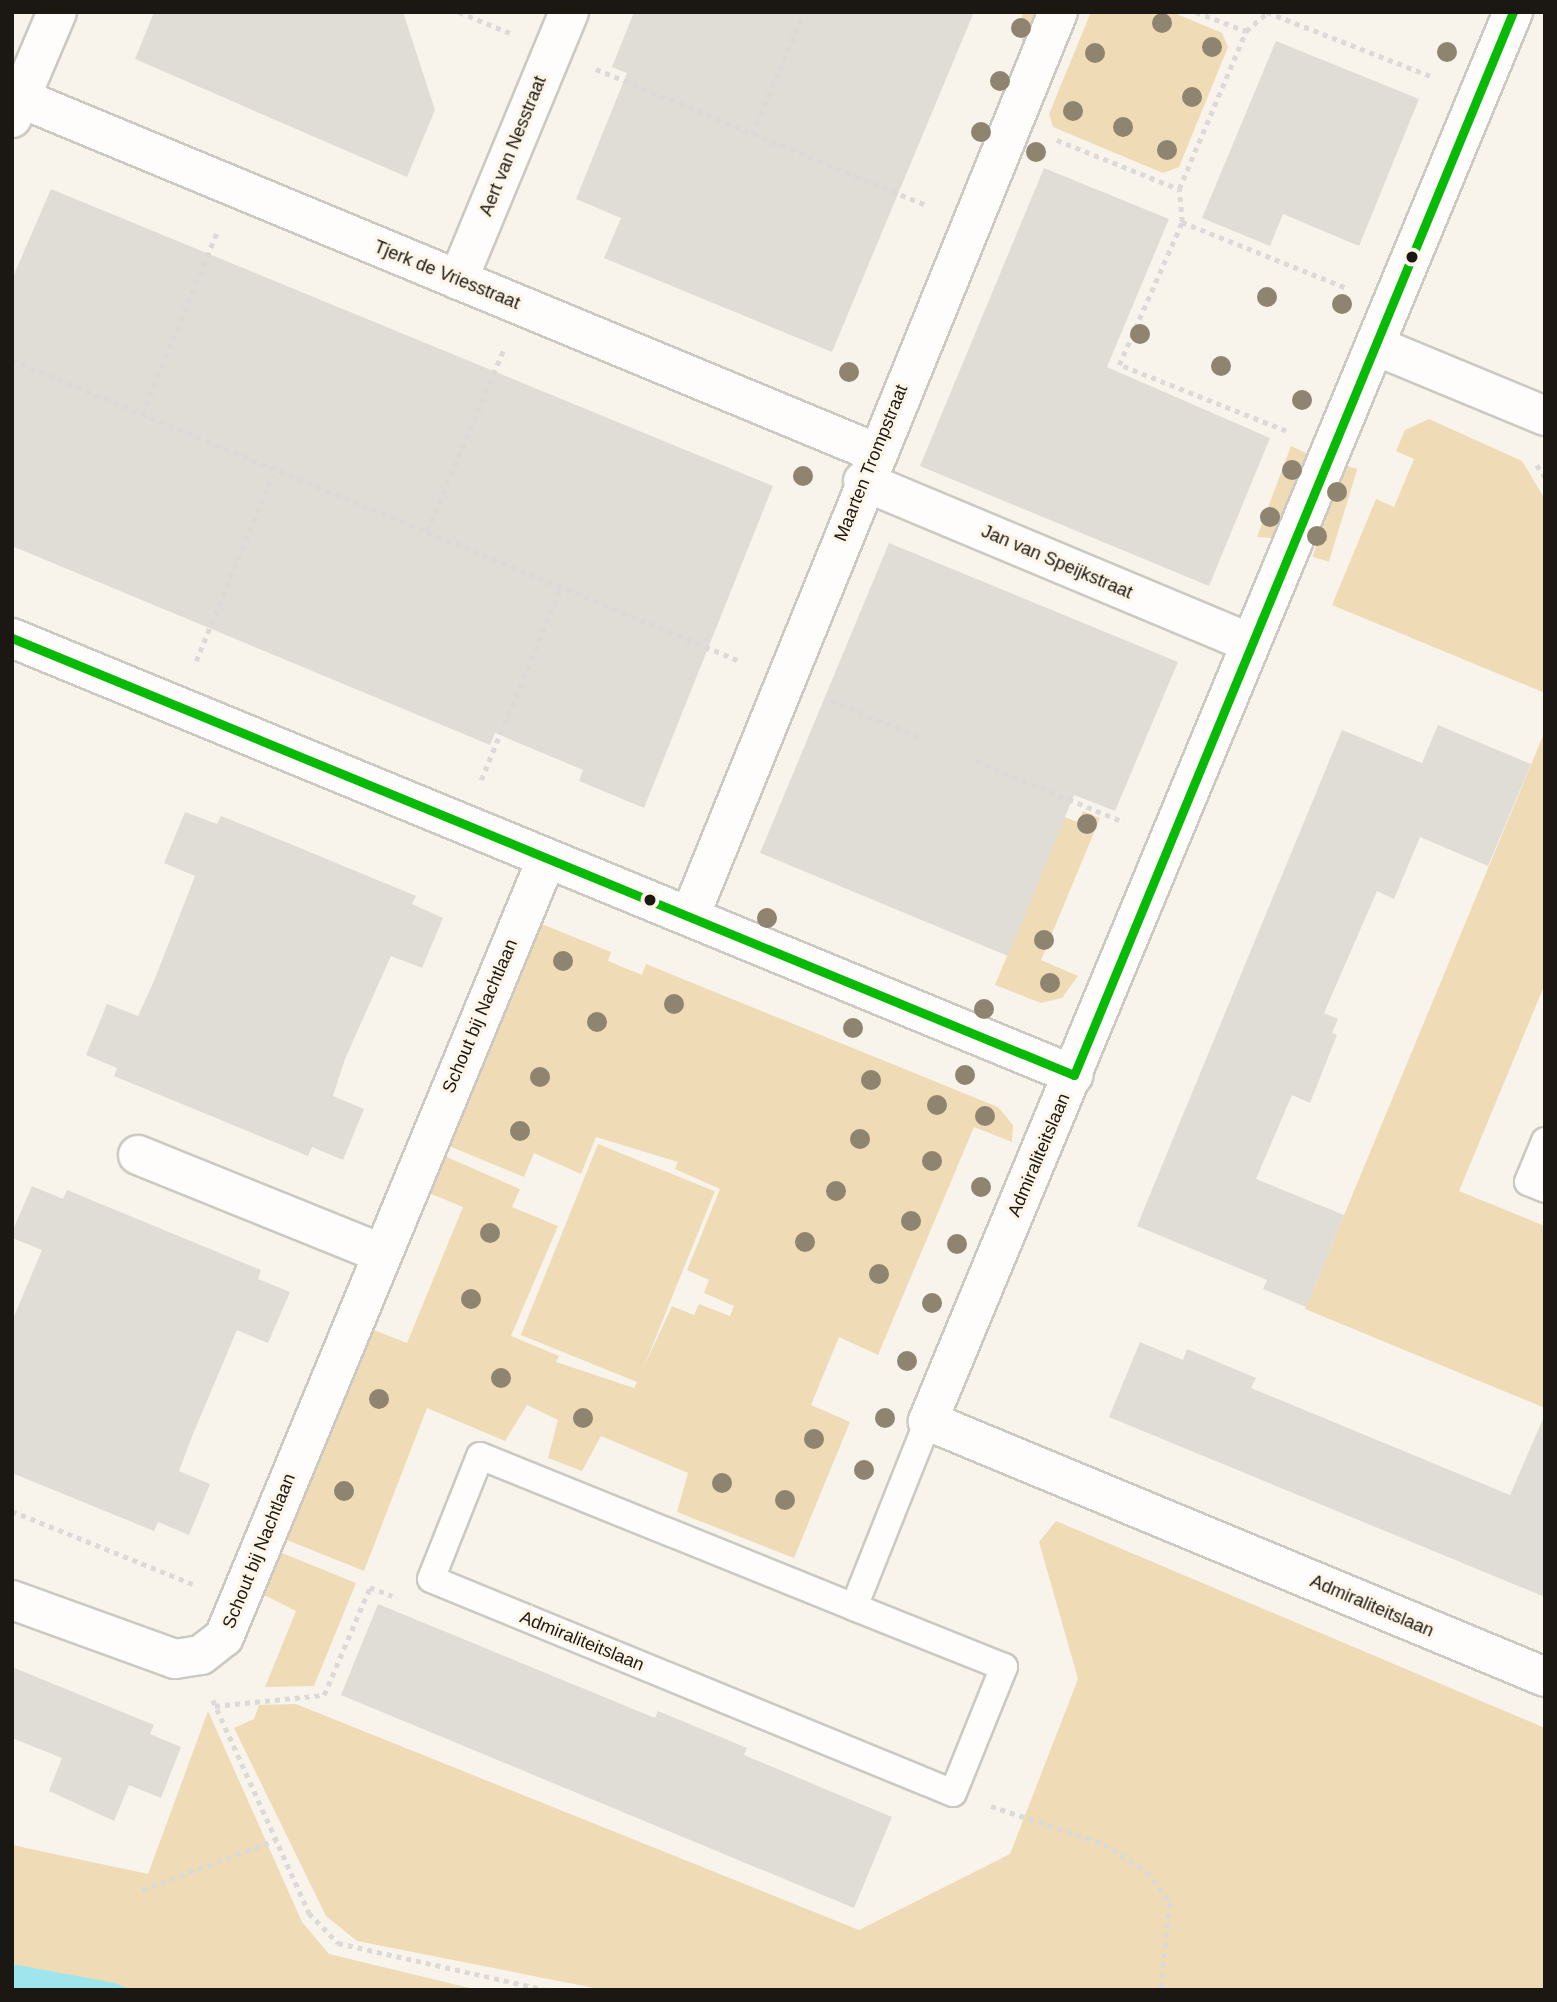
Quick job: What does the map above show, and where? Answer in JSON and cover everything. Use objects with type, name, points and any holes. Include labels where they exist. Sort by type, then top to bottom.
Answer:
[{"type":"street","points":[[16,108],[57,12]]},
{"type":"street","name":"Aert van Nesstraat","points":[[458,280],[569,12]]},
{"type":"street","name":"Maarten Trompstraat","points":[[690,916],[868,467],[1058,12]]},
{"type":"street","name":"Admiraliteitslaan","points":[[1513,12],[1074,1075],[928,1421],[1545,1677]]},
{"type":"street","name":"Tjerk de Vriesstraat","points":[[16,108],[235,187],[522,306],[868,467]]},
{"type":"street","points":[[1376,346],[1545,416]]},
{"type":"street","name":"Jan van Speijkstraat","points":[[868,467],[1251,643]]},
{"type":"street","points":[[12,638],[177,709],[463,823],[1074,1075]]},
{"type":"street","name":"Schout bij Nachtlaan","points":[[201,1655],[224,1637],[380,1252],[547,858]]},
{"type":"street","points":[[138,1155],[380,1252]]},
{"type":"street","points":[[12,1600],[143,1653],[175,1659],[201,1655]]},
{"type":"lane","points":[[1545,1141],[1528,1182],[1545,1189]]},
{"type":"lane","name":"Admiraliteitslaan","points":[[854,1607],[928,1421]]},
{"type":"lane","points":[[431,1579],[480,1456],[1004,1667],[953,1793]]},
{"type":"lane","name":"Admiraliteitslaan","points":[[431,1579],[953,1793]]},
{"type":"path","points":[[459,12],[970,223]]},
{"type":"path","points":[[752,134],[804,12]]},
{"type":"path","points":[[1196,12],[1246,31]]},
{"type":"path","points":[[1333,449],[1119,365],[1182,222],[1179,189],[1246,31],[1267,13],[1479,95]]},
{"type":"path","points":[[1012,123],[1179,189]]},
{"type":"path","points":[[142,414],[235,187]]},
{"type":"path","points":[[1182,222],[1393,306]]},
{"type":"path","points":[[427,531],[522,306]]},
{"type":"path","points":[[12,360],[921,738]]},
{"type":"path","points":[[177,709],[273,474]]},
{"type":"path","points":[[463,823],[561,587]]},
{"type":"path","points":[[976,761],[1170,840]]},
{"type":"path","points":[[12,1511],[238,1603]]},
{"type":"path","points":[[215,1706],[324,1695],[370,1587],[418,1606],[431,1579]]},
{"type":"path","points":[[201,1655],[215,1706],[309,1913],[338,1943],[546,1990]]},
{"type":"path","points":[[953,1793],[1104,1844],[1147,1872],[1170,1902],[1161,1990]]},
{"type":"path","points":[[142,1890],[276,1840]]},
{"type":"shaded area","points":[[1022,12],[1039,12],[1039,107],[1022,107]]},
{"type":"shaded area","points":[[1091,12],[1172,12],[1222,33],[1228,47],[1179,167],[1163,173],[1053,127],[1049,114]]},
{"type":"shaded area","points":[[1429,419],[1522,461],[1545,499],[1545,693],[1332,605],[1376,499],[1394,507],[1414,459],[1396,451],[1405,430]]},
{"type":"shaded area","points":[[1291,446],[1308,454],[1273,538],[1257,537]]},
{"type":"shaded area","points":[[1341,464],[1357,469],[1329,562],[1313,557]]},
{"type":"shaded area","points":[[1545,731],[1545,984],[1459,1191],[1545,1226],[1545,1408],[1305,1309]]},
{"type":"shaded area","points":[[1083,811],[1100,818],[1041,960],[1078,976],[1062,998],[1041,1003],[995,985],[1064,817],[1078,822]]},
{"type":"shaded area","points":[[539,923],[611,952],[608,961],[642,975],[646,964],[998,1107],[1013,1125],[1012,1142],[974,1127],[878,1355],[839,1337],[811,1405],[850,1422],[794,1558],[677,1512],[688,1473],[601,1436],[582,1471],[548,1458],[558,1420],[527,1405],[505,1441],[427,1408],[364,1571],[282,1538],[371,1329],[407,1343],[463,1207],[429,1193],[440,1154],[520,1189],[512,1207],[558,1226],[511,1336],[559,1356],[556,1362],[634,1388],[672,1306],[694,1315],[699,1304],[730,1316],[734,1306],[704,1293],[709,1280],[687,1270],[720,1189],[675,1169],[678,1162],[596,1137],[581,1174],[534,1153],[524,1177],[444,1144]]},
{"type":"shaded area","points":[[598,1144],[715,1191],[638,1382],[521,1335]]},
{"type":"shaded area","points":[[1056,1521],[1545,1728],[1545,1990],[604,1990],[357,1941],[326,1916],[234,1728],[254,1719],[259,1705],[296,1704],[859,1930],[1010,1854],[1078,1679],[1039,1542]]},
{"type":"shaded area","points":[[277,1551],[356,1583],[314,1686],[265,1687],[296,1611],[260,1593]]},
{"type":"shaded area","points":[[208,1711],[302,1922],[329,1954],[478,1990],[131,1990],[12,1964],[12,1845],[148,1874]]},
{"type":"water","points":[[12,1964],[115,1983],[131,1990],[12,1990]]},
{"type":"building","points":[[154,12],[403,12],[435,110],[407,177],[135,59]]},
{"type":"building","points":[[634,12],[974,12],[832,352],[604,258],[621,218],[576,199],[627,73],[612,67]]},
{"type":"building","points":[[1276,41],[1419,99],[1359,246],[1283,214],[1270,246],[1202,218]]},
{"type":"building","points":[[1044,168],[1169,219],[1107,367],[1270,438],[1209,586],[920,466]]},
{"type":"building","points":[[51,189],[773,486],[644,808],[579,781],[583,770],[495,733],[490,745],[12,546],[12,279]]},
{"type":"building","points":[[889,543],[1178,662],[1115,811],[1074,795],[1008,956],[760,853]]},
{"type":"building","points":[[1438,725],[1531,764],[1488,866],[1420,837],[1394,899],[1377,891],[1324,1013],[1338,1019],[1332,1033],[1337,1035],[1310,1103],[1292,1095],[1256,1179],[1344,1215],[1306,1307],[1263,1289],[1267,1280],[1137,1226],[1342,730],[1422,763]]},
{"type":"building","points":[[185,812],[217,824],[221,816],[288,843],[416,896],[412,904],[443,918],[422,968],[391,956],[345,1059],[333,1096],[364,1109],[343,1160],[312,1147],[308,1156],[114,1076],[117,1068],[86,1055],[107,1004],[138,1016],[154,981],[195,876],[164,863]]},
{"type":"building","points":[[32,1186],[63,1199],[67,1190],[261,1270],[258,1279],[290,1292],[268,1343],[237,1330],[193,1434],[179,1471],[210,1484],[189,1535],[158,1522],[154,1531],[12,1473],[12,1321],[42,1250],[12,1238],[12,1232]]},
{"type":"building","points":[[1140,1342],[1183,1360],[1187,1349],[1256,1378],[1251,1388],[1510,1495],[1545,1414],[1545,1597],[1109,1417]]},
{"type":"building","points":[[378,1604],[655,1718],[658,1711],[747,1748],[744,1755],[892,1817],[854,1908],[341,1695]]},
{"type":"building","points":[[12,1667],[154,1725],[150,1734],[181,1747],[161,1798],[129,1785],[114,1821],[49,1791],[62,1758],[12,1738]]},
{"type":"transit line","points":[[1074,1075],[1513,12]]},
{"type":"transit line","points":[[12,638],[1074,1075]]}]
